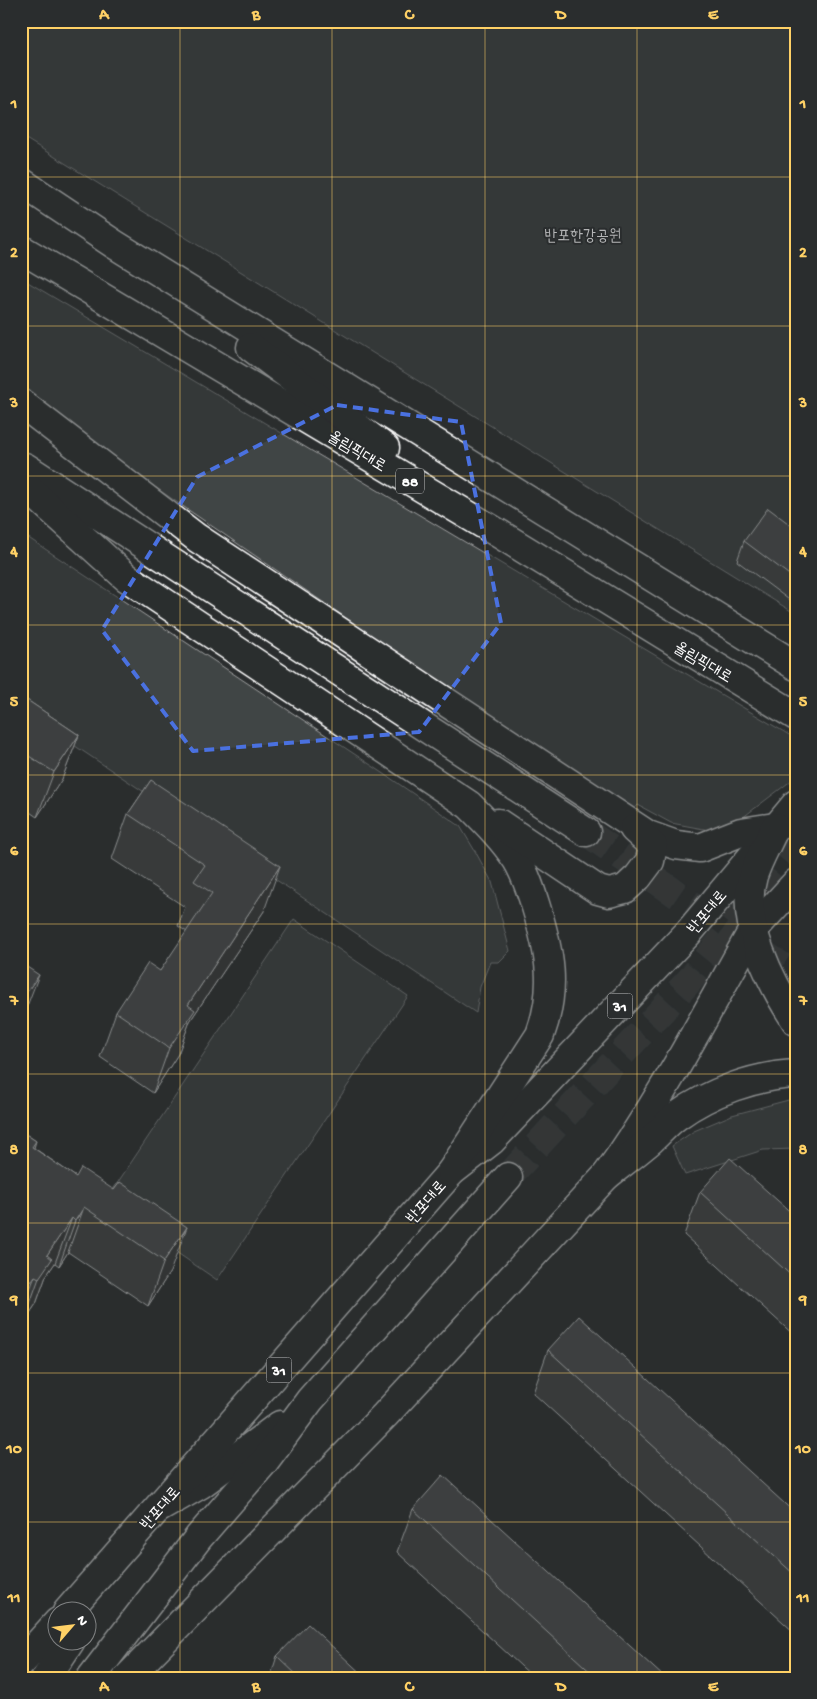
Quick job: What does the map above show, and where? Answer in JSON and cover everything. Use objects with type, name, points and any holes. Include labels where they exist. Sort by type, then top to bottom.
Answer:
[{"type":"main road","points":[[21,182],[114,244],[796,666]]},
{"type":"main road","points":[[114,244],[498,533]]},
{"type":"main road","name":"올림픽대로","points":[[21,248],[498,533],[679,646],[796,716]]},
{"type":"main road","points":[[21,403],[197,538],[648,835],[676,845],[700,848],[741,832],[775,827]]},
{"type":"main road","points":[[21,465],[586,832]]},
{"type":"main road","points":[[21,482],[126,577],[598,890],[609,893],[625,889],[638,877],[650,861],[653,846],[616,813]]},
{"type":"main road","points":[[679,646],[796,698]]},
{"type":"main road","name":"반포대로","points":[[76,1602],[451,1172],[492,1141],[689,932],[796,804]]},
{"type":"main road","points":[[451,1172],[540,1035],[546,1017],[550,989],[550,967],[546,940],[528,882],[518,862],[501,838],[469,805]]},
{"type":"main road","points":[[775,827],[753,877],[750,904],[753,930],[766,967],[796,1021]]},
{"type":"main road","points":[[127,1678],[391,1410],[606,1176],[634,1138],[651,1110],[753,930],[796,883]]},
{"type":"main road","points":[[606,1176],[652,1139],[676,1116],[703,1101],[751,1081],[777,1075],[796,1074]]},
{"type":"main road","points":[[91,1678],[199,1537],[264,1462],[310,1400],[508,1177]]},
{"type":"main road","points":[[159,1508],[201,1484],[252,1447],[310,1400]]},
{"type":"main road","name":"31","points":[[95,1602],[106,1567]]},
{"type":"main road","points":[[21,1663],[48,1633]]},
{"type":"main road","points":[[46,1678],[63,1652]]},
{"type":"highlighted area","points":[[337,405],[461,422],[501,623],[419,732],[193,751],[102,630],[197,477]]},
{"type":"green space","name":"반포한강공원","points":[[21,21],[796,21],[796,614],[21,136]]},
{"type":"green space","points":[[21,278],[796,739],[796,777],[742,818],[709,830],[671,823],[638,805],[631,813],[92,444],[21,385]]},
{"type":"green space","points":[[21,533],[460,826],[492,882],[510,951],[499,962],[490,962],[480,987],[476,1013],[21,710]]},
{"type":"green space","points":[[294,919],[408,996],[217,1280],[104,1203]]},
{"type":"green space","points":[[796,1098],[796,1149],[763,1150],[685,1175],[672,1146],[694,1131],[732,1115]]},
{"type":"building","points":[[768,508],[796,529],[796,580],[744,541]]},
{"type":"building","points":[[21,696],[79,735],[54,772],[21,751]]},
{"type":"building","points":[[151,780],[280,866],[188,1005],[195,1010],[169,1048],[116,1012],[148,963],[160,971],[212,893],[194,881],[205,865],[128,814]]},
{"type":"building","points":[[21,963],[39,975],[21,1000]]},
{"type":"building","points":[[21,1131],[36,1141],[32,1147],[76,1177],[81,1168],[114,1190],[120,1182],[187,1227],[164,1261],[84,1207],[75,1221],[72,1218],[47,1255],[52,1259],[39,1278],[35,1276],[26,1289],[21,1286]]},
{"type":"building","points":[[730,1158],[796,1217],[796,1280],[700,1192]]},
{"type":"building","points":[[579,1316],[796,1514],[796,1576],[548,1350]]},
{"type":"building","points":[[443,1475],[665,1678],[597,1678],[413,1509]]},
{"type":"building","points":[[308,1624],[366,1678],[300,1678],[277,1656]]},
{"type":"tunnel","points":[[586,832],[796,976]]},
{"type":"tunnel","points":[[508,1177],[689,981],[796,849]]}]
